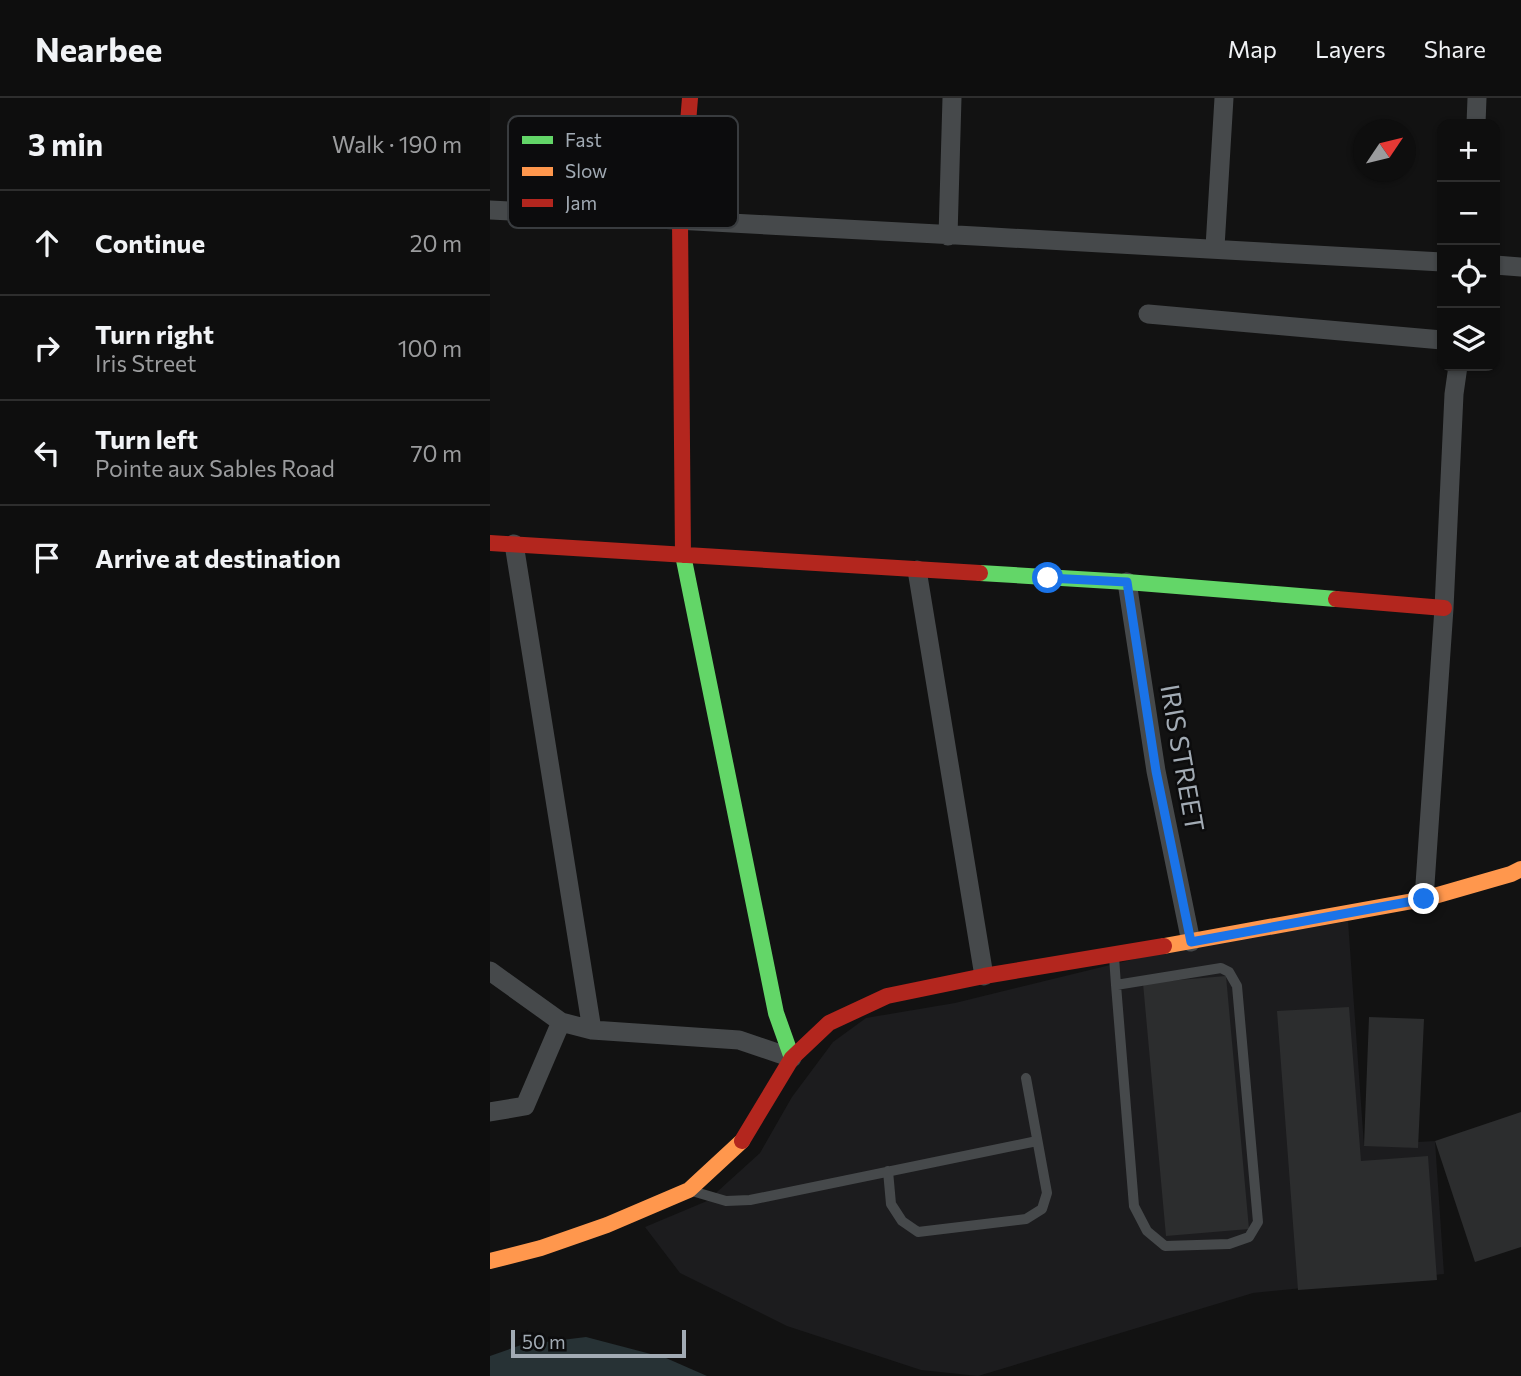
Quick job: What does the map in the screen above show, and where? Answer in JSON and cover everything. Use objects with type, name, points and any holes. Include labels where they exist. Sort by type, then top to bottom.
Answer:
[{"type":"street","points":[[689,116],[690,98]]},
{"type":"street","points":[[948,236],[952,98]]},
{"type":"street","points":[[1215,247],[1224,98]]},
{"type":"street","points":[[1475,119],[1477,98]]},
{"type":"street","points":[[490,211],[508,212]]},
{"type":"street","points":[[738,224],[1215,247],[1437,262]]},
{"type":"street","points":[[680,228],[683,556],[776,1013],[792,1058]]},
{"type":"street","points":[[1500,265],[1521,267]]},
{"type":"street","points":[[1148,314],[1437,340]]},
{"type":"street","points":[[1424,899],[1457,371]]},
{"type":"street","points":[[490,543],[1127,582],[1444,608]]},
{"type":"street","points":[[514,544],[592,1030]]},
{"type":"street","points":[[917,570],[984,976]]},
{"type":"street","name":"IRIS STREET","points":[[1127,582],[1156,771],[1191,942]]},
{"type":"street","points":[[490,1261],[541,1248],[607,1225],[689,1190],[745,1138],[792,1058],[829,1023],[887,996],[984,976],[1191,942],[1424,899],[1521,869]]},
{"type":"street","points":[[490,971],[561,1022],[592,1030],[739,1040],[792,1058]]},
{"type":"street","points":[[490,1112],[525,1106],[561,1022]]},
{"type":"lane","points":[[1114,954],[1116,985],[1134,1206],[1147,1231],[1165,1246],[1229,1244],[1249,1237],[1258,1222],[1237,986],[1229,972],[1221,968],[1116,985]]},
{"type":"lane","points":[[888,1171],[891,1204],[902,1222],[918,1232],[1026,1219],[1042,1209],[1047,1193],[1026,1078]]},
{"type":"lane","points":[[689,1190],[726,1201],[750,1200],[1037,1141]]},
{"type":"shaded area","points":[[1348,921],[1364,1145],[1435,1141],[1444,1274],[1253,1293],[978,1376],[921,1370],[787,1326],[680,1273],[645,1227],[707,1201],[760,1153],[792,1097],[833,1042],[866,1018],[955,1003],[1143,957]]},
{"type":"shaded area","points":[[586,1337],[666,1358],[707,1376],[490,1376],[490,1356],[521,1345]]},
{"type":"building","points":[[1226,976],[1249,1229],[1166,1236],[1143,983]]},
{"type":"building","points":[[1349,1007],[1361,1161],[1428,1156],[1437,1280],[1298,1290],[1277,1011]]},
{"type":"building","points":[[1369,1017],[1424,1019],[1418,1148],[1364,1146]]},
{"type":"building","points":[[1521,1112],[1521,1247],[1475,1262],[1435,1141]]},
{"type":"traffic: fast","points":[[683,555],[776,1013],[792,1058]]},
{"type":"traffic: fast","points":[[980,573],[1336,599]]},
{"type":"traffic: slow","points":[[1164,946],[1424,899],[1521,869]]},
{"type":"traffic: slow","points":[[490,1261],[541,1248],[607,1225],[689,1190],[742,1141]]},
{"type":"traffic: jam","points":[[689,116],[690,98]]},
{"type":"traffic: jam","points":[[680,228],[683,555]]},
{"type":"traffic: jam","points":[[490,543],[980,573]]},
{"type":"traffic: jam","points":[[1336,599],[1444,608]]},
{"type":"traffic: jam","points":[[742,1141],[792,1058],[829,1023],[887,996],[984,976],[1164,946]]},
{"type":"route","points":[[1048,578],[1127,582],[1156,771],[1191,942],[1424,899]]}]
